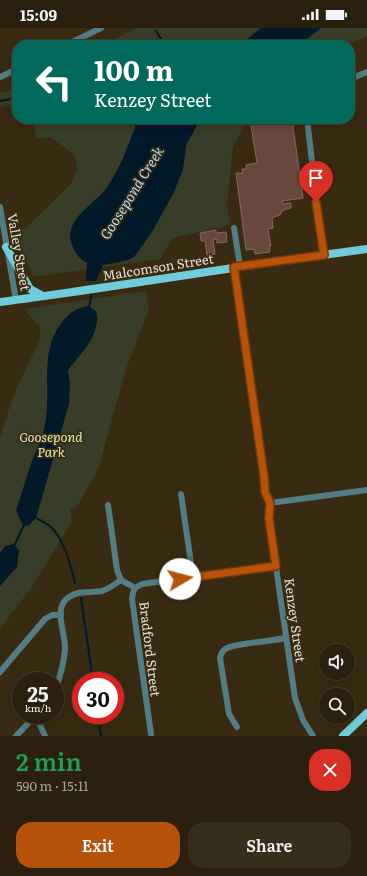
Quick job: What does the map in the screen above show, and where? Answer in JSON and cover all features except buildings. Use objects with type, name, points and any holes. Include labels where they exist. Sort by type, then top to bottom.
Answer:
[{"type":"main road","points":[[6,247],[30,289],[45,297]]},
{"type":"main road","name":"Malcomson Street","points":[[0,302],[45,297],[237,267],[367,249]]},
{"type":"main road","points":[[343,736],[367,713]]},
{"type":"street","points":[[76,40],[101,28]]},
{"type":"street","points":[[0,77],[12,71]]},
{"type":"street","points":[[355,77],[367,72]]},
{"type":"street","points":[[308,124],[324,255]]},
{"type":"street","name":"Valley Street","points":[[0,207],[16,300]]},
{"type":"street","name":"Kenzey Street","points":[[234,228],[237,267],[265,489],[270,503],[269,519],[295,698],[303,720],[313,736]]},
{"type":"street","points":[[270,503],[367,490]]},
{"type":"street","points":[[181,494],[193,578]]},
{"type":"street","points":[[61,672],[65,650],[65,637],[61,615],[62,608],[69,597],[82,591],[102,590],[121,580],[116,561],[108,505]]},
{"type":"street","points":[[136,588],[142,584],[276,566]]},
{"type":"street","name":"Bradford Street","points":[[121,580],[136,588],[132,599],[151,734]]},
{"type":"street","points":[[0,672],[45,619],[52,615],[61,615]]},
{"type":"street","points":[[237,727],[229,714],[220,658],[222,653],[226,649],[235,646],[286,638]]},
{"type":"street","points":[[16,736],[27,724]]},
{"type":"street","points":[[39,724],[45,736]]},
{"type":"green space","points":[[137,28],[367,28],[367,36],[355,41],[355,40],[112,40]]},
{"type":"green space","points":[[12,88],[12,105],[0,107],[0,92]]},
{"type":"green space","points":[[34,124],[245,124],[233,147],[227,205],[230,225],[173,238],[160,259],[33,277],[12,227],[16,230],[26,228],[71,184],[77,168],[75,155],[50,137],[36,139]]},
{"type":"green space","name":"Goosepond Park","points":[[146,291],[149,310],[126,369],[98,470],[76,508],[70,509],[72,521],[34,584],[0,629],[0,438],[13,396],[41,337],[39,326],[24,309]]},
{"type":"water","points":[[261,28],[321,28],[305,40],[246,40]]},
{"type":"water","points":[[198,124],[186,145],[183,170],[173,194],[152,232],[134,257],[125,261],[103,265],[96,281],[86,281],[87,263],[78,256],[72,245],[70,236],[72,227],[82,212],[103,193],[108,186],[127,149],[136,125]]},
{"type":"water","points":[[88,306],[96,311],[96,328],[89,343],[68,370],[70,384],[69,404],[36,518],[28,526],[22,524],[16,510],[44,429],[50,346],[55,333],[63,321],[74,311]]},
{"type":"water","points":[[14,544],[19,551],[17,567],[0,586],[0,553],[5,546]]},
{"type":"waterway","points":[[156,31],[162,40]]},
{"type":"waterway","points":[[0,101],[12,99]]},
{"type":"waterway","name":"Goosepond Creek","points":[[89,308],[92,292]]},
{"type":"waterway","points":[[34,517],[51,527],[60,539],[75,583]]},
{"type":"waterway","name":"Goosepond Creek","points":[[14,546],[25,523]]},
{"type":"waterway","points":[[81,598],[92,672]]},
{"type":"waterway","points":[[99,724],[101,736]]},
{"type":"route","points":[[180,579],[276,566],[271,523],[269,519],[270,500],[265,492],[234,267],[324,255],[316,202]]}]
